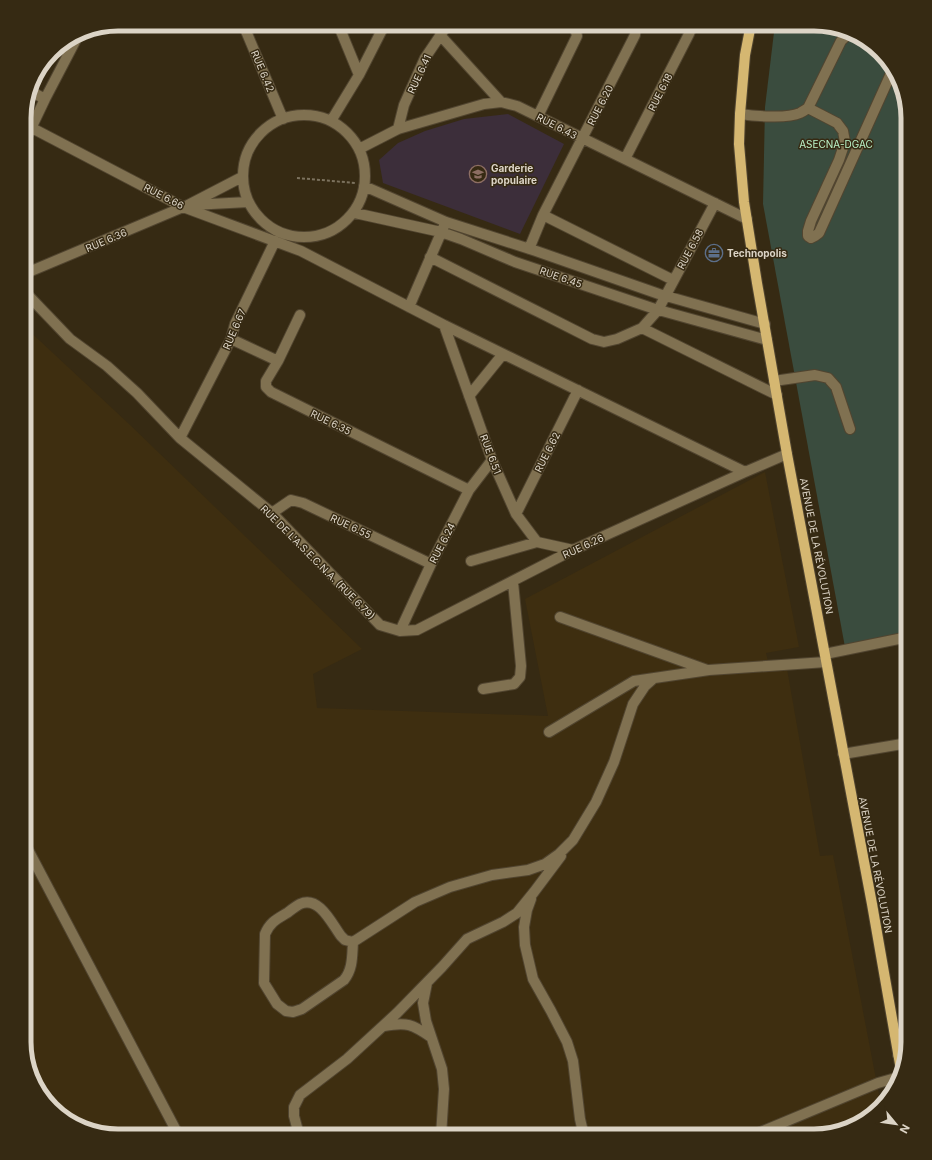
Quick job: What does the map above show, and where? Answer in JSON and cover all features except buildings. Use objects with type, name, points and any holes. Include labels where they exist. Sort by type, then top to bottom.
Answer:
[{"type":"main road","name":"AVENUE DE LA RÉVOLUTION","points":[[750,31],[745,55],[739,144],[747,219],[787,454],[872,904],[899,1060]]},
{"type":"street","name":"RUE 6.42","points":[[246,31],[283,119]]},
{"type":"street","points":[[341,31],[359,75]]},
{"type":"street","points":[[331,121],[359,75],[381,31]]},
{"type":"street","name":"RUE 6.41","points":[[398,129],[404,106],[425,58],[443,31]]},
{"type":"street","points":[[538,116],[577,36],[576,31]]},
{"type":"street","name":"RUE 6.20","points":[[533,268],[532,250],[543,215],[635,35],[635,31]]},
{"type":"street","name":"RUE 6.18","points":[[626,159],[691,31]]},
{"type":"street","points":[[440,35],[501,102]]},
{"type":"street","points":[[740,114],[757,116],[786,116],[799,114],[808,108],[841,41],[845,37]]},
{"type":"street","points":[[32,128],[45,99],[74,43]]},
{"type":"street","points":[[808,108],[837,123],[843,131],[844,142],[839,160],[811,221],[808,232],[808,236],[811,238],[819,233],[890,76]]},
{"type":"street","points":[[34,94],[45,99]]},
{"type":"street","name":"RUE 6.43","points":[[359,149],[398,129],[484,104],[501,102],[517,106],[747,219]]},
{"type":"street","points":[[299,115],[316,116],[331,121],[348,133],[359,149],[365,166],[365,185],[355,213],[343,224],[324,235],[302,238],[278,232],[265,224],[254,212],[248,202],[242,177],[244,162],[252,144],[266,129],[283,119],[299,115]]},
{"type":"street","name":"RUE 6.66","points":[[32,128],[186,206],[301,251],[502,354],[745,472]]},
{"type":"street","name":"RUE 6.36","points":[[31,271],[186,206],[242,177]]},
{"type":"street","name":"RUE 6.45","points":[[365,185],[446,222],[665,296],[764,324]]},
{"type":"street","name":"RUE 6.36","points":[[186,206],[248,202]]},
{"type":"street","name":"RUE 6.58","points":[[642,328],[658,310],[715,203]]},
{"type":"street","name":"RUE 6.45","points":[[355,213],[441,232],[515,262],[658,310],[768,340]]},
{"type":"street","points":[[543,215],[673,280]]},
{"type":"street","points":[[409,307],[446,222]]},
{"type":"street","name":"RUE 6.67","points":[[180,438],[231,339],[235,324],[275,241]]},
{"type":"street","points":[[430,256],[592,338],[604,342],[617,339],[642,328],[777,395]]},
{"type":"street","points":[[595,289],[600,274]]},
{"type":"street","name":"RUE DE L'A.S.E.C.N.A. (RUE 6.79)","points":[[31,298],[70,339],[107,366],[137,393],[180,438],[272,513],[380,625]]},
{"type":"street","name":"RUE 6.35","points":[[300,315],[278,361],[266,381],[266,387],[271,392],[469,490]]},
{"type":"street","name":"RUE 6.51","points":[[444,325],[492,460],[516,514],[537,542]]},
{"type":"street","points":[[231,339],[278,361]]},
{"type":"street","points":[[470,396],[502,354]]},
{"type":"street","points":[[774,381],[815,375],[828,378],[836,387],[850,429]]},
{"type":"street","name":"RUE 6.62","points":[[516,514],[578,390]]},
{"type":"street","name":"RUE 6.26","points":[[380,625],[400,631],[417,630],[573,550],[787,454]]},
{"type":"street","name":"RUE 6.24","points":[[400,631],[431,564],[469,490],[492,460]]},
{"type":"street","name":"RUE 6.55","points":[[272,513],[291,500],[303,503],[431,564]]},
{"type":"street","points":[[471,561],[537,542],[573,550]]},
{"type":"street","points":[[483,690],[514,684],[520,677],[522,666],[513,582]]},
{"type":"street","points":[[560,617],[709,670]]},
{"type":"street","points":[[550,732],[634,681],[709,670],[826,658],[901,639]]},
{"type":"street","points":[[297,1129],[294,1116],[294,1107],[300,1095],[347,1059],[384,1026],[427,983],[467,939],[503,922],[516,913],[534,892],[573,840],[596,802],[614,762],[633,704],[645,686],[654,678]]},
{"type":"street","points":[[843,754],[901,744]]},
{"type":"street","points":[[353,942],[352,964],[344,980],[302,1009],[293,1012],[286,1011],[276,1004],[264,983],[265,934],[271,923],[301,904],[308,902],[314,903],[320,907],[341,936],[345,940],[353,942],[415,902],[450,886],[492,875],[528,870],[544,864],[559,854],[573,840]]},
{"type":"street","points":[[31,855],[175,1129]]},
{"type":"street","points":[[534,892],[527,910],[524,927],[525,945],[533,979],[567,1042],[573,1061],[582,1129]]},
{"type":"street","points":[[427,983],[423,1003],[426,1021],[442,1069],[444,1089],[441,1129]]},
{"type":"street","points":[[384,1026],[397,1023],[407,1024],[416,1027],[431,1037]]},
{"type":"street","points":[[898,1055],[900,1050]]},
{"type":"street","points":[[768,1129],[878,1083],[892,1079]]},
{"type":"path","points":[[297,178],[365,185]]},
{"type":"shaded area","points":[[508,114],[564,144],[520,234],[383,183],[379,160],[398,143],[425,131],[464,119]]},
{"type":"shaded area","points":[[31,333],[129,424],[362,649],[313,674],[317,708],[548,716],[525,599],[765,472],[799,647],[766,653],[770,669],[787,669],[820,856],[833,855],[880,1098],[858,1117],[837,1126],[814,1129],[118,1129],[95,1126],[74,1117],[65,1111],[53,1099],[40,1080],[34,1065],[31,1042]]},
{"type":"green space","name":"ASECNA-DGAC","points":[[774,31],[820,31],[837,34],[847,38],[858,43],[876,56],[889,74],[898,95],[900,107],[901,634],[845,647],[763,204],[765,107]]},
{"type":"place","name":"Garderie populaire","points":[[478,174]]},
{"type":"place","name":"Technopolis","points":[[714,253]]}]
